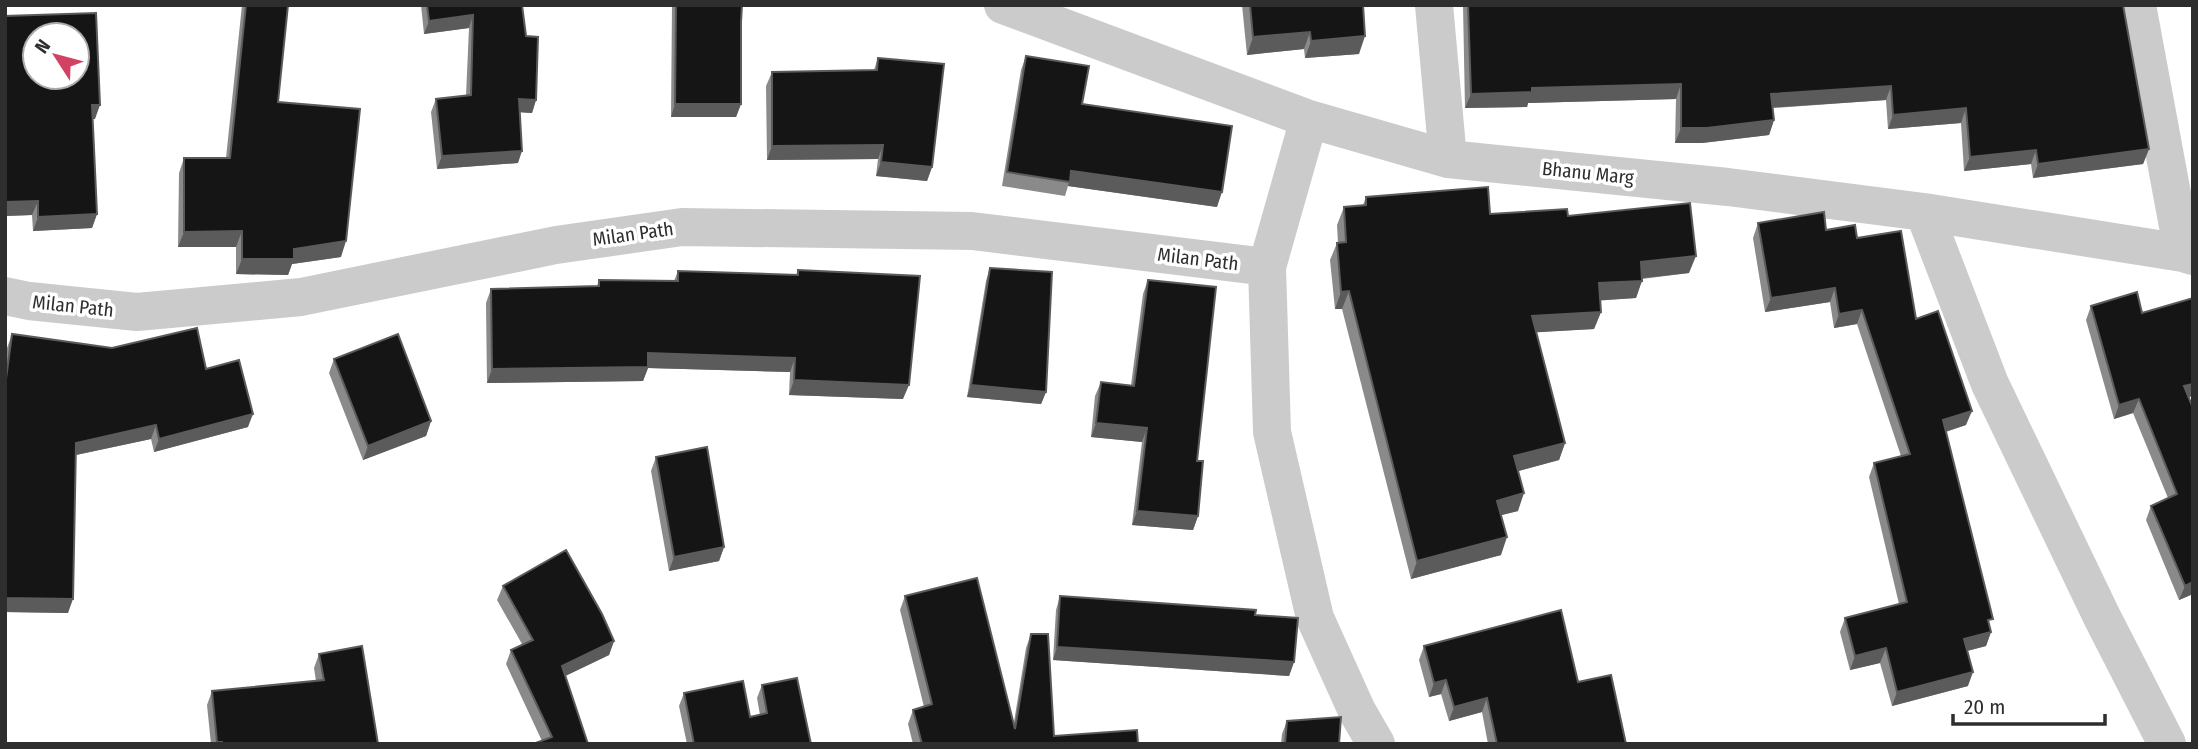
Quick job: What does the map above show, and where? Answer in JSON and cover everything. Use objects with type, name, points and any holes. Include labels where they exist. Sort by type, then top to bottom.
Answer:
[{"type":"street","name":"Bhanu Marg","points":[[1003,5],[1309,119],[1448,159],[1728,187],[1924,212],[2190,252]]},
{"type":"street","points":[[1434,5],[1448,159]]},
{"type":"street","points":[[2137,5],[2190,252]]},
{"type":"street","points":[[1309,119],[1267,267],[1272,432],[1315,618],[1357,711],[1376,744]]},
{"type":"street","points":[[1924,212],[1990,384],[2102,617],[2167,744]]},
{"type":"street","name":"Milan Path","points":[[5,296],[29,302],[137,313],[300,297],[556,245],[682,227],[972,231],[1267,267]]},
{"type":"building","points":[[246,5],[288,5],[278,102],[360,109],[346,241],[294,249],[294,259],[242,259],[242,231],[184,232],[184,158],[230,158]]},
{"type":"building","points":[[427,5],[522,5],[526,36],[538,37],[536,100],[519,99],[522,151],[442,156],[436,99],[471,95],[473,15],[429,21]]},
{"type":"building","points":[[676,5],[742,5],[741,104],[675,104]]},
{"type":"building","points":[[1250,5],[1363,5],[1365,36],[1311,41],[1310,32],[1253,37]]},
{"type":"building","points":[[1468,5],[2123,5],[2149,149],[2038,164],[2036,150],[1970,157],[1966,108],[1893,115],[1891,86],[1771,94],[1774,120],[1707,128],[1681,128],[1681,84],[1532,88],[1532,92],[1471,94]]},
{"type":"building","points":[[96,13],[100,105],[92,105],[97,214],[38,217],[38,201],[5,202],[5,16]]},
{"type":"building","points":[[1026,56],[1089,66],[1082,104],[1232,126],[1222,192],[1071,171],[1070,182],[1007,172]]},
{"type":"building","points":[[878,58],[944,64],[932,167],[881,162],[883,145],[772,146],[772,72],[877,70]]},
{"type":"building","points":[[1488,187],[1490,214],[1567,209],[1568,216],[1690,203],[1696,256],[1641,262],[1642,281],[1599,283],[1601,312],[1532,316],[1565,443],[1514,456],[1524,493],[1497,501],[1507,537],[1417,561],[1349,291],[1341,292],[1337,243],[1346,242],[1344,207],[1366,205],[1366,197]]},
{"type":"building","points":[[1824,212],[1826,230],[1855,225],[1857,238],[1901,231],[1916,319],[1938,311],[1972,411],[1943,420],[1993,619],[1988,620],[1991,632],[1964,639],[1973,672],[1897,692],[1886,648],[1855,656],[1845,618],[1907,602],[1874,463],[1910,454],[1862,310],[1839,314],[1835,288],[1771,298],[1758,223]]},
{"type":"building","points":[[990,268],[1052,272],[1046,392],[971,385]]},
{"type":"building","points":[[798,270],[920,276],[909,385],[794,380],[795,358],[648,353],[648,367],[492,369],[491,289],[599,286],[599,280],[678,281],[678,271],[798,275]]},
{"type":"building","points":[[1148,280],[1216,287],[1197,461],[1203,461],[1198,516],[1137,511],[1147,428],[1096,423],[1101,382],[1134,386]]},
{"type":"building","points":[[2137,292],[2142,313],[2193,298],[2193,384],[2184,386],[2193,408],[2193,582],[2185,586],[2151,506],[2177,494],[2139,399],[2119,405],[2091,306]]},
{"type":"building","points":[[197,328],[206,369],[239,360],[253,414],[159,439],[156,425],[76,443],[73,599],[5,598],[5,386],[12,334],[112,348]]},
{"type":"building","points":[[398,334],[431,421],[368,446],[334,359]]},
{"type":"building","points":[[707,447],[724,547],[674,557],[656,457]]},
{"type":"building","points":[[566,550],[614,641],[562,666],[588,744],[533,744],[552,737],[511,650],[533,640],[503,586]]},
{"type":"building","points":[[977,578],[1015,729],[1031,634],[1048,634],[1054,736],[1137,730],[1138,744],[922,744],[913,710],[932,704],[905,596]]},
{"type":"building","points":[[1060,596],[1256,610],[1255,615],[1298,618],[1294,662],[1057,647]]},
{"type":"building","points":[[1561,610],[1578,682],[1611,675],[1626,744],[1497,744],[1487,698],[1454,707],[1446,680],[1434,683],[1424,646]]},
{"type":"building","points":[[362,646],[378,744],[217,742],[212,691],[324,680],[319,654]]},
{"type":"building","points":[[797,678],[811,744],[694,744],[684,693],[743,681],[750,717],[767,713],[762,685]]},
{"type":"building","points":[[1341,717],[1339,744],[1285,744],[1287,721]]}]
